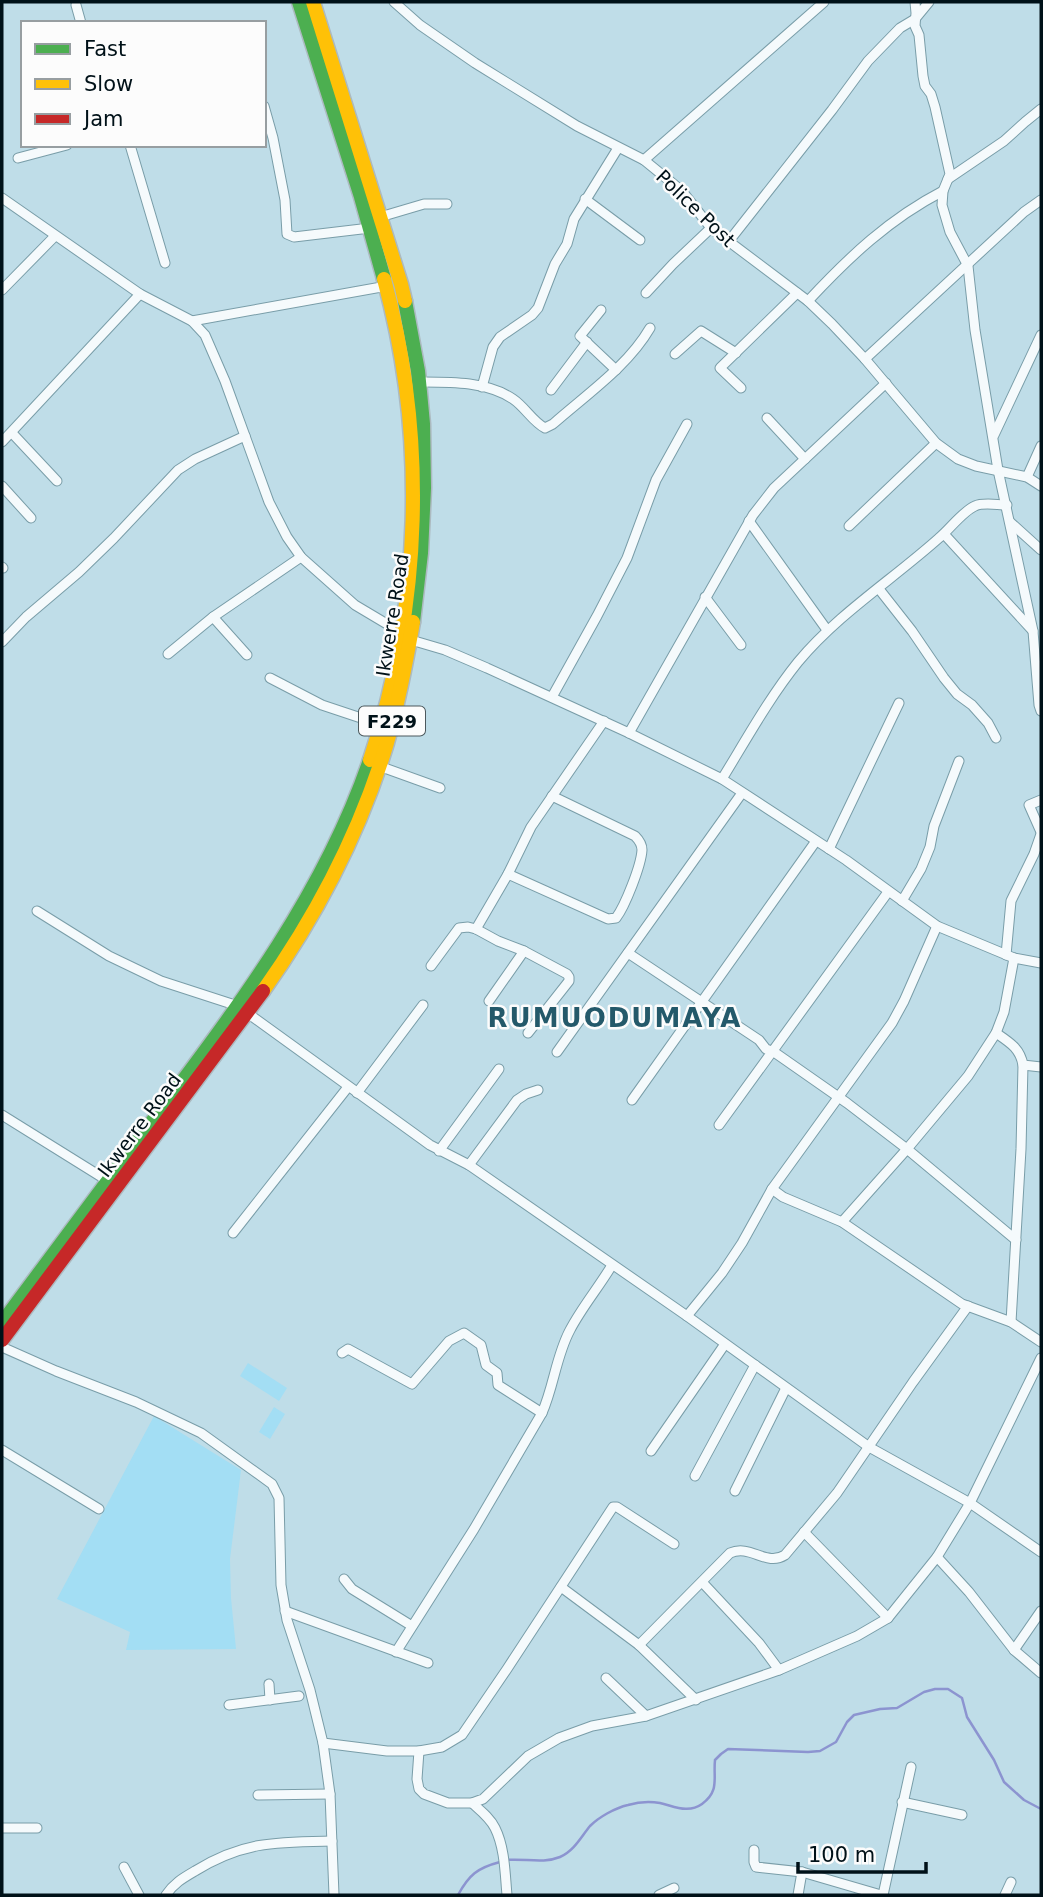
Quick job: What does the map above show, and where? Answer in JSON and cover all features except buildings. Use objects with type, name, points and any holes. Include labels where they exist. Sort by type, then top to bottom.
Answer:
[{"type":"main road","name":"F229","points":[[2,1323],[242,1009],[299,915],[322,873],[355,801],[382,724],[407,637],[413,477],[408,395],[375,223],[299,2]]},
{"type":"main road","name":"Ikwerre Road","points":[[2,1340],[242,1009],[269,983],[312,918],[345,851],[379,765],[395,711],[419,580],[423,530],[423,423],[410,325],[401,284],[375,223],[313,2]]},
{"type":"street","name":"Police Post","points":[[394,2],[420,25],[475,63],[576,126],[644,160],[682,191],[711,228],[808,301],[865,359],[936,443],[958,459],[976,466],[1027,477],[1041,486]]},
{"type":"street","points":[[644,160],[824,2]]},
{"type":"street","points":[[915,2],[925,86],[935,107],[948,166],[942,205],[950,232],[968,266],[973,318],[998,470],[1033,631],[1041,711]]},
{"type":"street","points":[[729,241],[868,61],[900,28],[915,19],[929,2]]},
{"type":"street","points":[[76,5],[80,21]]},
{"type":"street","points":[[948,179],[1004,141],[1041,109]]},
{"type":"street","points":[[266,113],[285,200],[287,234],[294,237],[375,223],[424,205],[447,204]]},
{"type":"street","points":[[18,158],[59,147]]},
{"type":"street","points":[[131,147],[165,262]]},
{"type":"street","points":[[482,387],[494,347],[500,337],[533,315],[538,308],[555,264],[567,244],[574,219],[618,148]]},
{"type":"street","points":[[808,301],[886,226],[943,191]]},
{"type":"street","points":[[2,198],[140,294],[192,321],[205,335],[225,381],[269,502],[288,537],[302,557],[355,605],[407,637],[446,650],[552,697],[722,779],[829,849],[937,926],[1010,957],[1041,963]]},
{"type":"street","points":[[585,199],[639,240]]},
{"type":"street","points":[[865,359],[1024,212],[1041,200]]},
{"type":"street","points":[[646,293],[711,228]]},
{"type":"street","points":[[2,290],[55,236]]},
{"type":"street","points":[[192,321],[387,286]]},
{"type":"street","points":[[741,387],[720,368],[797,293]]},
{"type":"street","points":[[2,442],[140,294]]},
{"type":"street","points":[[601,310],[580,336],[615,370]]},
{"type":"street","points":[[418,382],[455,382],[506,395],[545,428],[615,370],[639,346],[650,328]]},
{"type":"street","points":[[675,354],[701,331],[736,353]]},
{"type":"street","points":[[993,435],[1041,335]]},
{"type":"street","points":[[551,390],[587,342]]},
{"type":"street","points":[[629,733],[749,521],[774,488],[886,383]]},
{"type":"street","points":[[767,418],[805,459]]},
{"type":"street","points":[[552,697],[627,558],[656,480],[687,424]]},
{"type":"street","points":[[12,433],[57,481]]},
{"type":"street","points":[[2,642],[114,538],[178,470],[195,459],[245,436]]},
{"type":"street","points":[[849,526],[936,443]]},
{"type":"street","points":[[1027,477],[1041,446]]},
{"type":"street","points":[[2,486],[31,519]]},
{"type":"street","points":[[722,779],[781,686],[827,630],[944,534],[971,508],[978,504],[1007,505]]},
{"type":"street","points":[[749,521],[827,630]]},
{"type":"street","points":[[1010,522],[1041,550]]},
{"type":"street","points":[[944,534],[1033,631]]},
{"type":"street","points":[[168,654],[213,617],[302,557]]},
{"type":"street","points":[[879,589],[944,678],[988,723],[996,738]]},
{"type":"street","points":[[705,597],[741,645]]},
{"type":"street","points":[[213,617],[247,655]]},
{"type":"street","points":[[270,678],[322,705],[382,724]]},
{"type":"street","points":[[829,849],[899,703]]},
{"type":"street","points":[[476,929],[531,827],[604,721]]},
{"type":"street","points":[[902,901],[921,869],[930,847],[934,826],[959,761]]},
{"type":"street","points":[[379,765],[440,788]]},
{"type":"street","points":[[557,1052],[742,793]]},
{"type":"street","points":[[508,874],[608,919],[616,918],[621,911],[638,866],[642,848],[640,842],[635,836],[552,796]]},
{"type":"street","points":[[842,1222],[968,1076],[996,1033],[1004,1013],[1010,957],[1011,901],[1041,833],[1029,804],[1041,800]]},
{"type":"street","points":[[632,1100],[816,841]]},
{"type":"street","points":[[719,1125],[888,892]]},
{"type":"street","points":[[37,911],[119,961],[161,981],[242,1009],[439,1151],[469,1165],[869,1447],[970,1503],[1041,1552]]},
{"type":"street","points":[[687,1317],[722,1273],[772,1189],[892,1023],[937,926]]},
{"type":"street","points":[[431,967],[459,928],[468,927],[524,951],[567,974],[569,981],[528,1033]]},
{"type":"street","points":[[489,1001],[524,951]]},
{"type":"street","points":[[628,953],[759,1040],[766,1049],[838,1097],[907,1149],[1016,1240]]},
{"type":"street","points":[[357,1093],[424,1005]]},
{"type":"street","points":[[996,1033],[1015,1046],[1023,1065],[1012,1322]]},
{"type":"street","points":[[1023,1065],[1041,1067]]},
{"type":"street","points":[[439,1151],[499,1069]]},
{"type":"street","points":[[233,1233],[348,1087]]},
{"type":"street","points":[[469,1165],[517,1100],[538,1090]]},
{"type":"street","points":[[2,1115],[108,1181]]},
{"type":"street","points":[[772,1189],[783,1197],[842,1222],[968,1306],[1012,1322],[1041,1342]]},
{"type":"street","points":[[397,1651],[474,1529],[542,1413],[550,1396],[559,1356],[570,1330],[612,1265]]},
{"type":"street","points":[[639,1645],[730,1553],[746,1551],[777,1560],[785,1555],[836,1493],[968,1306]]},
{"type":"street","points":[[342,1353],[348,1349],[412,1384],[449,1341],[464,1333],[481,1345],[486,1365],[497,1373],[498,1385],[542,1413]]},
{"type":"street","points":[[651,1451],[725,1344]]},
{"type":"street","points":[[2,1347],[136,1402],[201,1433],[272,1484],[279,1498],[281,1585],[285,1611],[310,1690],[323,1743],[330,1794],[334,1895]]},
{"type":"street","points":[[418,1751],[417,1779],[424,1794],[448,1802],[472,1803],[483,1799],[528,1756],[559,1738],[592,1726],[646,1716],[779,1670],[857,1636],[888,1618],[937,1557],[970,1503],[1041,1358]]},
{"type":"street","points":[[695,1476],[755,1365]]},
{"type":"street","points":[[735,1491],[786,1388]]},
{"type":"street","points":[[2,1450],[99,1509]]},
{"type":"street","points":[[323,1743],[387,1751],[418,1751],[442,1747],[462,1735],[613,1507],[674,1544]]},
{"type":"street","points":[[804,1532],[888,1618]]},
{"type":"street","points":[[937,1557],[969,1592],[1014,1650],[1041,1673]]},
{"type":"street","points":[[344,1579],[352,1589],[412,1626]]},
{"type":"street","points":[[702,1582],[759,1643],[779,1670]]},
{"type":"street","points":[[561,1587],[639,1645],[696,1700]]},
{"type":"street","points":[[285,1611],[428,1663]]},
{"type":"street","points":[[1014,1650],[1041,1611]]},
{"type":"street","points":[[606,1678],[646,1716]]},
{"type":"street","points":[[269,1684],[270,1700]]},
{"type":"street","points":[[229,1705],[299,1696]]},
{"type":"street","points":[[754,1850],[756,1867],[802,1872],[882,1895],[911,1767]]},
{"type":"street","points":[[258,1795],[330,1794]]},
{"type":"street","points":[[902,1802],[962,1815]]},
{"type":"street","points":[[472,1803],[486,1815],[496,1830],[508,1895]]},
{"type":"street","points":[[2,1828],[37,1828]]},
{"type":"street","points":[[166,1895],[173,1885],[217,1858],[255,1845],[332,1841]]},
{"type":"street","points":[[124,1867],[139,1895]]},
{"type":"street","points":[[798,1895],[802,1872]]},
{"type":"street","points":[[1005,1895],[1011,1882]]},
{"type":"street","points":[[659,1895],[674,1888]]},
{"type":"shaded area","points":[[248,1363],[287,1388],[279,1401],[240,1376]]},
{"type":"shaded area","points":[[274,1407],[285,1414],[270,1439],[259,1432]]},
{"type":"shaded area","points":[[154,1416],[241,1470],[230,1559],[236,1649],[126,1650],[130,1632],[57,1599]]},
{"type":"waterway","points":[[506,1860],[547,1860],[560,1857],[573,1847],[598,1819],[628,1805],[652,1802],[681,1808],[697,1807],[708,1799],[713,1789],[715,1760],[728,1749],[820,1751],[836,1742],[854,1715],[897,1708],[924,1692],[935,1689],[948,1689],[962,1698],[967,1717],[994,1760],[1004,1782],[1024,1800],[1041,1809]]},
{"type":"waterway","points":[[458,1895],[475,1873],[500,1862]]},
{"type":"traffic: fast","points":[[299,2],[384,279]]},
{"type":"traffic: fast","points":[[405,301],[418,371],[423,424],[421,553],[413,622]]},
{"type":"traffic: fast","points":[[2,1323],[250,988],[330,856],[370,760]]},
{"type":"traffic: slow","points":[[313,2],[405,301]]},
{"type":"traffic: slow","points":[[370,760],[400,642],[409,581],[413,520],[407,399],[398,338],[384,279]]},
{"type":"traffic: slow","points":[[263,991],[319,903],[364,809],[391,728],[413,622]]},
{"type":"traffic: jam","points":[[2,1340],[263,991]]},
{"type":"district","name":"RUMUODUMAYA","points":[[615,1018]]}]
